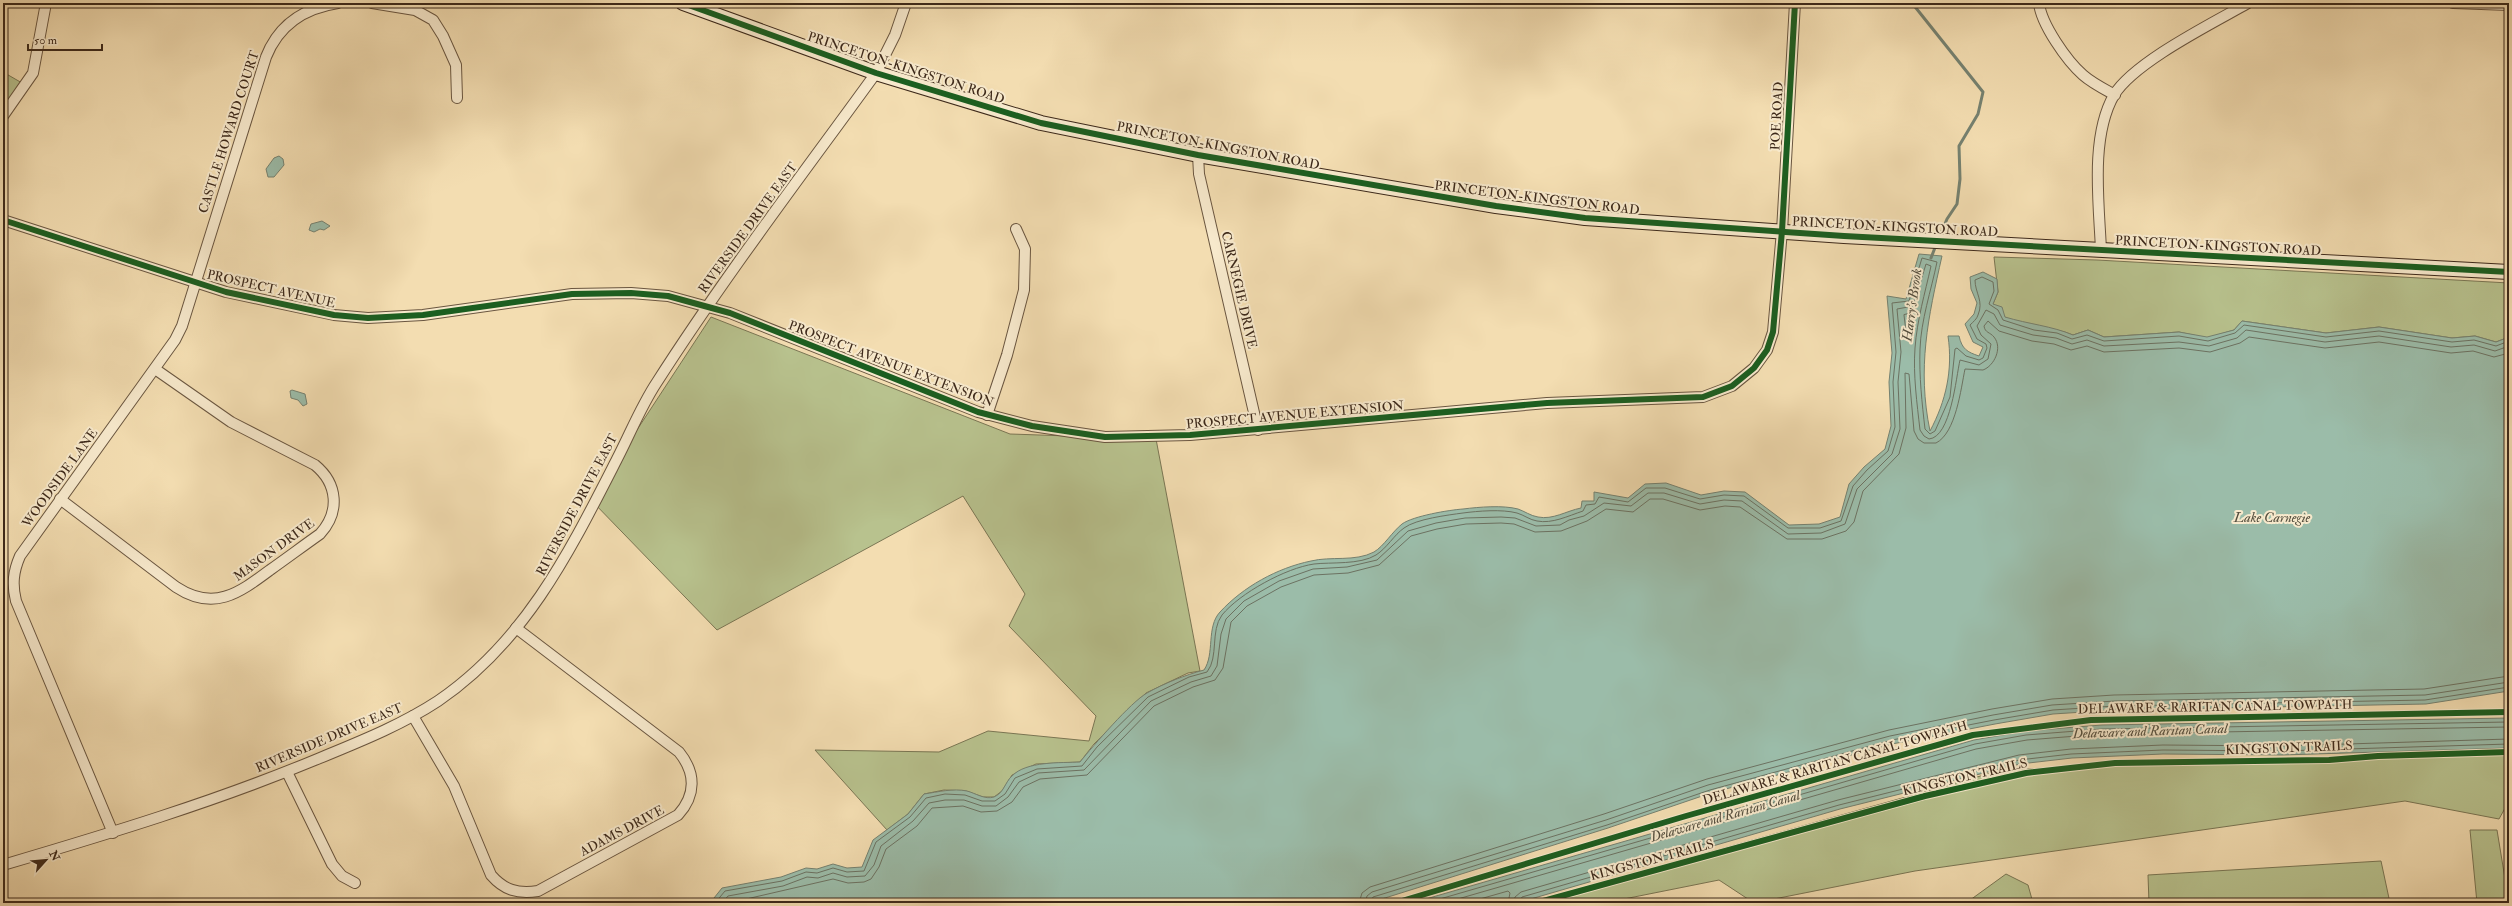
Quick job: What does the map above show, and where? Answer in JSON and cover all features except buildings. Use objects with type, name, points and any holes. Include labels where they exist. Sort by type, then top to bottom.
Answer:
[{"type":"main road","name":"PRINCETON-KINGSTON ROAD","points":[[683,3],[876,73],[1041,123],[1198,155],[1496,206],[1585,218],[1782,231],[2509,272]]},
{"type":"street","points":[[3,116],[33,74],[46,3]]},
{"type":"street","name":"CASTLE HOWARD COURT","points":[[194,282],[268,51],[275,38],[295,18],[321,6],[338,3]]},
{"type":"street","points":[[372,3],[415,10],[433,20],[443,36],[456,65],[457,98]]},
{"type":"street","name":"RIVERSIDE DRIVE EAST","points":[[3,865],[113,833],[287,772],[413,716],[439,700],[465,680],[516,628],[537,603],[566,558],[655,386],[708,306],[876,73],[895,35],[906,3]]},
{"type":"street","name":"POE ROAD","points":[[1782,231],[1795,3]]},
{"type":"street","points":[[2039,3],[2048,28],[2071,63],[2084,76],[2114,94]]},
{"type":"street","points":[[2101,250],[2099,154],[2107,115],[2114,94],[2143,65],[2248,3]]},
{"type":"street","points":[[2453,3],[2509,5]]},
{"type":"street","name":"CARNEGIE DRIVE","points":[[1198,155],[1199,174],[1258,430]]},
{"type":"street","name":"PROSPECT AVENUE","points":[[3,220],[226,292],[307,311],[368,318],[423,315],[480,306],[601,292],[668,296],[708,306]]},
{"type":"street","points":[[987,415],[1007,354],[1024,290],[1025,249],[1016,229]]},
{"type":"street","name":"PROSPECT AVENUE EXTENSION","points":[[708,306],[943,400],[987,415],[1032,426],[1105,437],[1190,436],[1547,403],[1703,397],[1719,393],[1732,386],[1754,368],[1762,359],[1770,344],[1773,332],[1782,231]]},
{"type":"street","name":"WOODSIDE LANE","points":[[113,833],[16,601],[13,590],[14,572],[20,556],[175,340],[182,326],[194,282]]},
{"type":"street","name":"MASON DRIVE","points":[[60,499],[176,587],[194,596],[206,599],[218,599],[241,592],[320,534],[327,527],[332,518],[335,498],[333,488],[322,471],[315,465],[231,422],[154,369]]},
{"type":"street","name":"ADAMS DRIVE","points":[[413,716],[454,786],[490,875],[501,886],[510,890],[520,892],[538,891],[678,816],[689,799],[692,788],[690,769],[679,752],[516,628]]},
{"type":"street","points":[[287,772],[332,864],[342,876],[355,883]]},
{"type":"green space","points":[[3,72],[29,87],[3,125]]},
{"type":"green space","points":[[1994,257],[2097,260],[2509,283],[2509,337],[2496,342],[2475,336],[2452,338],[2379,327],[2326,333],[2242,321],[2234,330],[2207,338],[2179,332],[2104,337],[2088,330],[2073,335],[2057,330],[2022,324],[2002,315],[1993,304],[1998,292]]},
{"type":"green space","points":[[711,317],[1010,434],[1156,439],[1200,671],[1188,673],[1146,693],[1094,744],[1080,762],[1036,764],[1012,775],[1002,791],[994,797],[983,797],[966,791],[944,790],[924,794],[908,814],[887,830],[815,750],[939,752],[988,731],[1089,741],[1096,716],[1009,626],[1025,594],[963,496],[717,630],[591,500]]},
{"type":"green space","points":[[2509,753],[2509,801],[2499,819],[2405,801],[1915,871],[1754,903],[1719,880],[1604,903],[1528,903],[2002,770],[2158,763]]},
{"type":"green space","points":[[2470,830],[2497,830],[2509,903],[2477,903]]},
{"type":"green space","points":[[2381,861],[2390,903],[2149,903],[2148,875]]},
{"type":"green space","points":[[2006,874],[2028,885],[2033,903],[1966,903]]},
{"type":"water","points":[[279,156],[283,159],[284,165],[274,177],[268,177],[266,169],[274,158]]},
{"type":"water","points":[[322,221],[330,226],[324,230],[320,229],[314,232],[309,230],[311,224]]},
{"type":"water","name":"Lake Carnegie","points":[[1919,254],[1942,256],[1932,301],[1924,364],[1924,386],[1930,431],[1936,420],[1947,385],[1950,361],[1948,336],[1959,336],[1963,347],[1971,353],[1979,356],[1983,347],[1973,342],[1965,324],[1974,314],[1977,303],[1971,289],[1970,277],[1983,272],[1997,279],[1998,292],[1993,304],[2002,307],[2005,317],[2057,329],[2073,335],[2088,330],[2104,337],[2179,332],[2207,337],[2234,330],[2242,321],[2326,333],[2379,327],[2452,338],[2475,336],[2496,342],[2509,337],[2509,691],[2426,704],[2115,710],[2053,714],[1995,724],[1892,744],[1711,793],[1608,828],[1369,903],[710,903],[722,888],[781,877],[806,868],[817,869],[833,864],[847,868],[862,867],[873,840],[908,814],[924,794],[956,790],[967,791],[991,798],[1000,793],[1012,776],[1018,771],[1035,765],[1080,762],[1112,725],[1140,698],[1168,683],[1204,670],[1209,656],[1213,625],[1216,618],[1220,612],[1239,594],[1261,580],[1298,564],[1319,560],[1359,557],[1374,552],[1402,524],[1414,518],[1449,511],[1505,507],[1518,509],[1530,515],[1544,518],[1560,515],[1581,508],[1582,501],[1594,501],[1594,492],[1628,498],[1645,484],[1666,483],[1701,495],[1724,491],[1745,492],[1789,525],[1819,524],[1840,517],[1849,484],[1864,467],[1885,449],[1891,426],[1889,382],[1892,353],[1887,296],[1906,299]]},
{"type":"water","points":[[292,390],[305,394],[307,404],[303,406],[298,400],[291,398],[290,391]]},
{"type":"water","name":"Delaware and Raritan Canal","points":[[2509,718],[2509,748],[2282,755],[2163,754],[2072,758],[2020,764],[1840,809],[1517,903],[1412,903],[1974,740],[2026,731],[2102,725]]},
{"type":"water","points":[[696,901],[710,903],[690,903]]},
{"type":"waterway","name":"Harry's Brook","points":[[1912,3],[1983,92],[1978,114],[1959,146],[1960,179],[1957,204],[1947,219],[1939,238]]},
{"type":"waterway","name":"Harry's Brook","points":[[1931,258],[1936,245]]},
{"type":"cycle path","points":[[683,3],[876,73],[1041,123],[1198,155],[1496,206],[1585,218],[1844,236],[2509,272]]},
{"type":"cycle path","points":[[3,220],[226,292],[334,315],[368,318],[423,315],[572,294],[631,293],[668,296],[730,313],[978,412],[1032,426],[1105,437],[1190,435],[1547,403],[1703,397],[1732,386],[1754,368],[1767,350],[1773,332],[1782,231],[1795,3]]},
{"type":"cycle path","name":"DELAWARE & RARITAN CANAL TOWPATH","points":[[1395,903],[1686,816],[1973,735],[2091,720],[2509,712]]},
{"type":"cycle path","name":"KINGSTON TRAILS","points":[[1536,903],[1925,796],[2026,773],[2115,763],[2329,760],[2378,756],[2509,752]]}]
